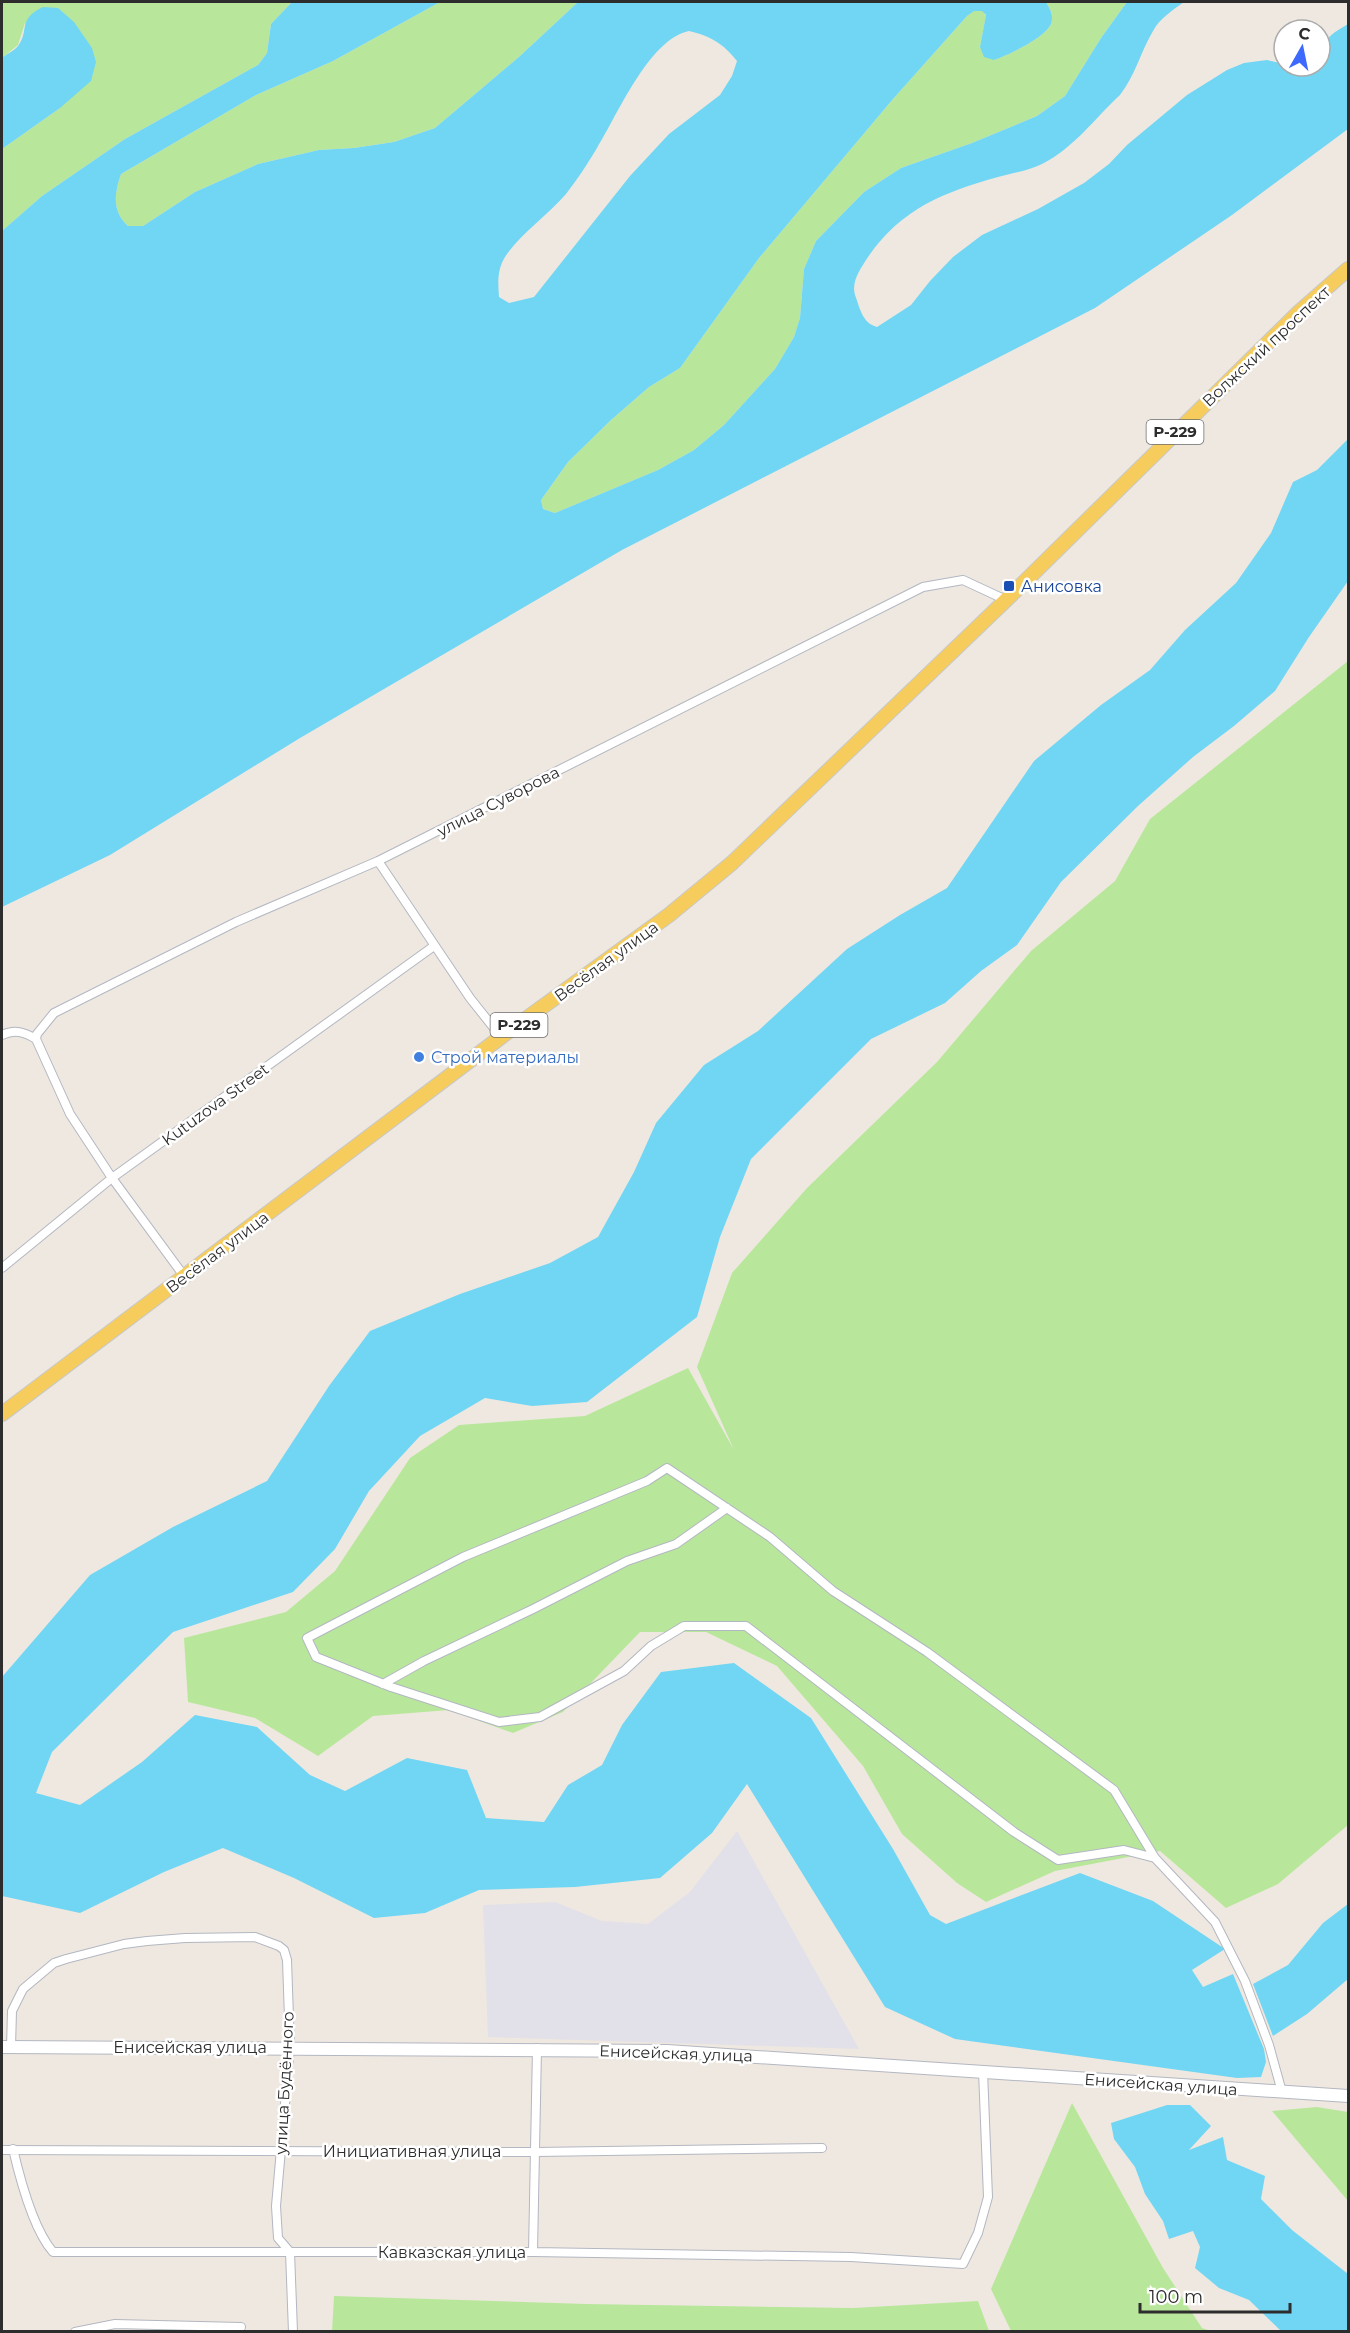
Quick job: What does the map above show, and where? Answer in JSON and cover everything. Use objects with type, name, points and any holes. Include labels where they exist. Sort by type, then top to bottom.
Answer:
[{"type":"main road","name":"Волжский проспект","points":[[1006,600],[1177,430],[1299,312],[1348,269]]},
{"type":"main road","name":"Весёлая улица","points":[[2,1414],[501,1037],[669,915],[732,862],[1006,600]]},
{"type":"street","name":"улица Суворова","points":[[36,1040],[37,1034],[54,1013],[236,922],[378,861],[923,587],[963,580],[1006,600]]},
{"type":"street","points":[[378,861],[434,946],[501,1037]]},
{"type":"street","name":"Kutuzova Street","points":[[2,1268],[112,1178],[434,946]]},
{"type":"street","points":[[2,1035],[8,1032],[23,1031],[36,1040],[70,1114],[112,1178],[184,1276]]},
{"type":"street","points":[[1155,1858],[1124,1850],[1058,1860],[1014,1832],[746,1626],[684,1626],[651,1646],[624,1671],[540,1717],[499,1722],[383,1684],[316,1657],[307,1638],[464,1557],[647,1481],[667,1468],[770,1537],[833,1591],[927,1652],[1114,1790],[1155,1858],[1215,1922],[1245,1981],[1269,2046],[1282,2092]]},
{"type":"street","points":[[383,1684],[424,1660],[533,1610],[627,1562],[676,1544],[727,1508]]},
{"type":"street","name":"улица Будённого","points":[[6,2047],[12,2011],[23,1989],[54,1963],[124,1944],[185,1938],[255,1937],[284,1950],[287,1960],[290,2047],[276,2206],[279,2238],[290,2252],[293,2331]]},
{"type":"street","name":"Енисейская улица","points":[[6,2047],[667,2051],[1348,2096]]},
{"type":"street","points":[[533,2252],[537,2049]]},
{"type":"street","name":"Кавказская улица","points":[[13,2149],[21,2184],[46,2243],[53,2252],[533,2252],[851,2257],[963,2264],[978,2233],[988,2197],[983,2071]]},
{"type":"street","name":"Инициативная улица","points":[[2,2150],[535,2152],[822,2148]]},
{"type":"street","points":[[75,2331],[116,2328],[241,2327]]},
{"type":"shaded area","points":[[737,1831],[859,2049],[488,2037],[483,1905],[555,1902],[602,1921],[648,1924],[690,1892]]},
{"type":"green space","points":[[2,2],[292,2],[271,24],[267,53],[258,65],[125,139],[42,196],[2,231],[2,149],[60,108],[25,23],[18,45],[2,58]]},
{"type":"green space","points":[[440,2],[578,2],[520,56],[435,128],[394,142],[319,150],[258,164],[195,192],[143,226],[128,226],[123,220],[116,202],[121,174],[256,95],[333,61]]},
{"type":"green space","points":[[1046,2],[1127,2],[1101,38],[1065,96],[1037,116],[972,143],[901,168],[864,192],[816,241],[804,269],[800,318],[794,337],[775,369],[724,425],[694,450],[658,470],[555,513],[543,509],[541,500],[568,462],[649,387],[680,368],[759,258],[893,99],[967,16],[973,11],[982,10],[986,16],[980,47],[994,60],[1042,35],[1051,24],[1052,18]]},
{"type":"green space","points":[[1348,661],[1348,1825],[1278,1884],[1226,1908],[1160,1851],[1055,1871],[986,1902],[957,1883],[902,1834],[863,1766],[777,1666],[706,1632],[640,1632],[563,1712],[513,1733],[449,1710],[373,1716],[318,1756],[255,1718],[188,1702],[184,1638],[286,1612],[335,1571],[410,1458],[459,1425],[585,1416],[688,1368],[734,1450],[697,1367],[732,1273],[807,1188],[937,1062],[1031,951],[1115,881],[1150,819]]},
{"type":"green space","points":[[1072,2103],[1163,2268],[1202,2328],[1211,2331],[1011,2331],[991,2289]]},
{"type":"green space","points":[[1317,2107],[1348,2112],[1348,2201],[1272,2111]]},
{"type":"green space","points":[[334,2296],[586,2304],[853,2308],[978,2301],[989,2331],[332,2331]]},
{"type":"water","points":[[292,2],[440,2],[333,61],[256,95],[121,174],[116,202],[119,214],[128,226],[143,226],[195,192],[258,164],[319,150],[394,142],[435,128],[520,56],[578,2],[1046,2],[1052,18],[1051,24],[1042,35],[994,60],[984,57],[980,47],[986,15],[982,11],[974,11],[967,16],[893,99],[759,258],[680,368],[649,387],[568,462],[541,500],[543,509],[555,513],[658,470],[694,450],[724,425],[775,369],[794,337],[800,318],[804,269],[816,241],[864,192],[901,168],[972,143],[1037,116],[1065,96],[1101,38],[1127,2],[1184,2],[1156,26],[1130,80],[1120,95],[1084,132],[1054,157],[1026,170],[942,196],[909,215],[881,240],[860,270],[854,285],[862,314],[868,322],[877,327],[911,305],[953,257],[982,235],[1038,209],[1084,183],[1187,95],[1227,70],[1244,63],[1267,60],[1272,61],[1272,78],[1332,78],[1332,35],[1348,24],[1348,129],[1232,215],[1095,308],[622,550],[300,738],[110,855],[2,907],[2,231],[42,196],[125,139],[258,65],[267,53],[271,24]],"holes":[[[689,31],[710,38],[727,49],[737,61],[732,76],[720,95],[669,134],[630,176],[534,297],[509,303],[499,297],[499,272],[505,257],[570,189],[594,154],[624,99],[648,63],[674,37]]]},
{"type":"water","points":[[43,7],[58,8],[74,22],[92,48],[96,62],[91,81],[60,108],[2,149],[2,58],[18,46],[27,20],[35,11]]},
{"type":"water","points":[[1348,439],[1348,581],[1275,691],[1193,757],[1138,806],[1061,882],[1017,945],[981,971],[945,1003],[871,1039],[751,1159],[720,1237],[697,1317],[587,1402],[532,1406],[485,1398],[420,1436],[369,1491],[335,1549],[293,1592],[173,1632],[52,1752],[36,1793],[80,1805],[142,1762],[195,1715],[257,1727],[310,1775],[345,1791],[407,1758],[467,1770],[486,1818],[544,1822],[568,1785],[602,1765],[622,1725],[661,1672],[734,1663],[811,1718],[893,1849],[930,1915],[946,1924],[1080,1873],[1153,1901],[1225,1949],[1192,1970],[1203,1987],[1233,1974],[1264,2049],[1266,2062],[1261,2077],[1237,2078],[955,2039],[885,2007],[747,1784],[712,1833],[660,1878],[575,1887],[479,1890],[425,1913],[374,1918],[294,1878],[223,1848],[164,1872],[80,1913],[2,1896],[2,1677],[90,1575],[173,1527],[267,1481],[329,1386],[370,1331],[460,1294],[550,1263],[598,1237],[634,1172],[656,1123],[704,1065],[758,1031],[847,949],[947,888],[1034,761],[1101,705],[1150,670],[1185,630],[1236,583],[1271,533],[1293,482],[1317,470]]},
{"type":"water","points":[[1348,1904],[1348,1979],[1307,2014],[1273,2036],[1253,1984],[1288,1965],[1323,1923]]},
{"type":"water","points":[[1167,2105],[1190,2105],[1211,2126],[1189,2150],[1223,2137],[1227,2160],[1265,2176],[1261,2199],[1292,2230],[1348,2274],[1348,2331],[1281,2331],[1249,2300],[1219,2288],[1195,2268],[1200,2247],[1193,2231],[1169,2239],[1163,2221],[1145,2194],[1135,2167],[1114,2139],[1111,2123]]},
{"type":"place","name":"Анисовка","points":[[1009,586]]},
{"type":"place","name":"Строй материалы","points":[[419,1057]]}]
